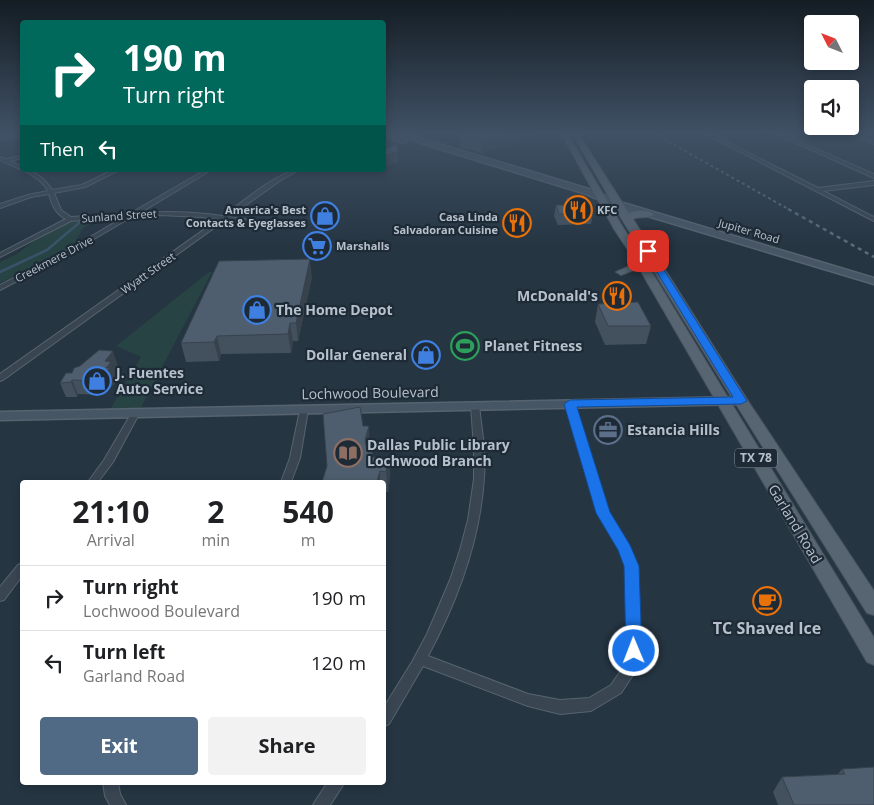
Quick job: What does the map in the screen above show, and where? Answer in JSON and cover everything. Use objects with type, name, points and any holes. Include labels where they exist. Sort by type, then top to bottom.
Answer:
[{"type":"main road","name":"Garland Road","points":[[586,171],[618,229],[655,286],[874,656]]},
{"type":"main road","name":"Garland Road","points":[[598,171],[617,204],[665,276],[741,401],[874,608]]},
{"type":"main road","points":[[626,218],[638,213],[650,214]]},
{"type":"main road","points":[[637,256],[636,265],[625,274],[655,286]]},
{"type":"main road","points":[[818,562],[845,561]]},
{"type":"street","name":"Jupiter Road","points":[[506,171],[874,281]]},
{"type":"street","points":[[780,171],[874,218]]},
{"type":"street","points":[[862,171],[874,176]]},
{"type":"street","name":"Sunland Street","points":[[25,172],[44,182],[55,208],[59,213],[70,219],[135,214],[185,214],[266,224]]},
{"type":"street","points":[[0,206],[17,199],[83,186],[113,172]]},
{"type":"street","points":[[135,214],[206,172]]},
{"type":"street","name":"Wyatt Street","points":[[0,378],[279,179],[293,172]]},
{"type":"street","points":[[818,190],[874,183]]},
{"type":"street","name":"Creekmere Drive","points":[[0,288],[135,214]]},
{"type":"street","points":[[0,255],[70,219]]},
{"type":"street","name":"Lochwood Boulevard","points":[[0,416],[741,401]]},
{"type":"street","points":[[420,658],[528,700],[560,707],[591,704],[616,689],[628,672],[634,651],[632,566],[625,549],[603,513],[570,404]]},
{"type":"street","points":[[386,716],[420,658],[445,608],[459,571],[471,528],[478,488],[479,460],[475,406]]},
{"type":"street","points":[[287,480],[295,458],[304,410]]},
{"type":"street","points":[[94,480],[108,462],[135,414]]},
{"type":"street","points":[[0,596],[20,571]]},
{"type":"street","points":[[111,785],[113,796],[118,805]]},
{"type":"street","points":[[321,805],[336,785]]},
{"type":"green space","points":[[96,220],[83,228],[73,246],[0,283],[0,262],[17,254],[33,242],[71,221]]},
{"type":"green space","points":[[209,272],[212,272],[140,409],[111,408],[141,357],[116,346]]},
{"type":"building","points":[[566,198],[585,198],[593,213],[559,214],[556,205],[570,205]]},
{"type":"building","name":"The Home Depot","points":[[310,259],[296,323],[290,323],[288,334],[217,336],[214,342],[181,343],[219,261]]},
{"type":"building","points":[[638,302],[651,326],[608,326],[598,304]]},
{"type":"building","points":[[99,350],[113,351],[105,361],[111,362],[106,368],[110,368],[96,381],[72,380],[71,382],[60,383],[66,373],[72,373],[74,368],[80,366]]},
{"type":"building","name":"Dallas Public Library Lochwood Branch","points":[[360,407],[363,426],[369,426],[365,440],[367,451],[373,451],[371,457],[389,458],[386,472],[380,471],[378,480],[323,480],[327,466],[323,414]]},
{"type":"building","points":[[759,590],[775,590],[780,600],[764,601]]},
{"type":"building","points":[[874,767],[874,805],[794,805],[782,777],[845,774],[842,769]]},
{"type":"waterway","points":[[0,272],[47,250],[80,222]]},
{"type":"railway","points":[[720,171],[790,210]]},
{"type":"railway","points":[[788,209],[874,257]]},
{"type":"place","name":"KFC","points":[[578,210]]},
{"type":"place","name":"America's Best Contacts & Eyeglasses","points":[[325,216]]},
{"type":"place","name":"Casa Linda Salvadoran Cuisine","points":[[517,223]]},
{"type":"place","name":"Marshalls","points":[[317,246]]},
{"type":"place","name":"McDonald's","points":[[617,296]]},
{"type":"place","name":"The Home Depot","points":[[257,310]]},
{"type":"place","name":"Planet Fitness","points":[[465,346]]},
{"type":"place","name":"Dollar General","points":[[426,355]]},
{"type":"place","name":"J. Fuentes Auto Service","points":[[97,381]]},
{"type":"place","name":"Estancia Hills","points":[[608,430]]},
{"type":"place","name":"Dallas Public Library Lochwood Branch","points":[[348,453]]},
{"type":"place","name":"TC Shaved Ice","points":[[767,601]]},
{"type":"route","points":[[634,651],[632,566],[625,549],[603,513],[584,445],[570,404],[741,401],[648,251]]}]
